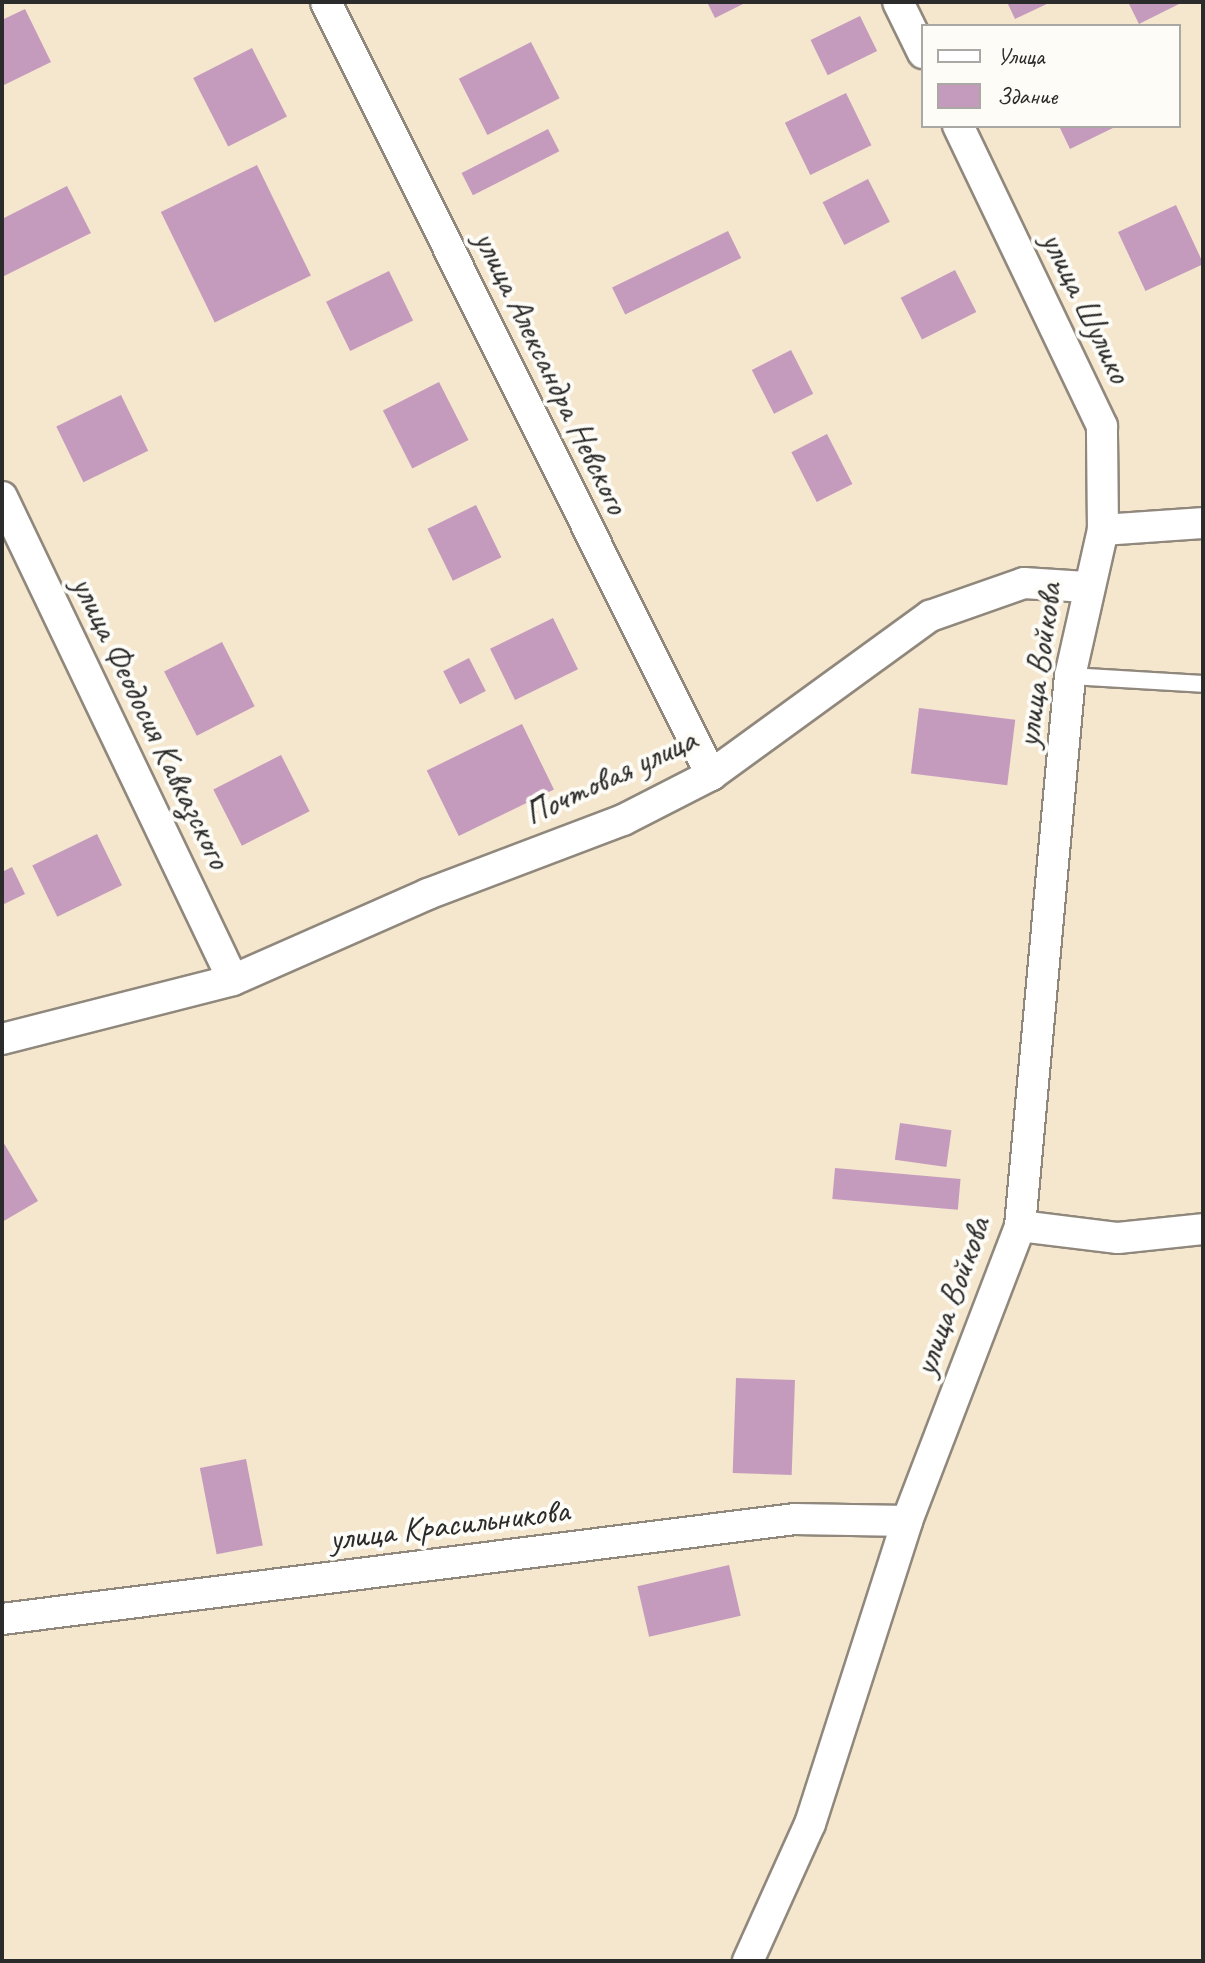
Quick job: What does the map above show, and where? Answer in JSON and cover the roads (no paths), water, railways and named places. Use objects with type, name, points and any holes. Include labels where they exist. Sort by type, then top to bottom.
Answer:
[{"type":"street","name":"улица Александра Невского","points":[[326,2],[711,775]]},
{"type":"street","points":[[898,2],[921,49]]},
{"type":"street","name":"улица Шулико","points":[[959,128],[1102,426],[1103,530]]},
{"type":"street","name":"улица Феодосия Кавказского","points":[[2,497],[233,980]]},
{"type":"street","points":[[1103,530],[1203,523]]},
{"type":"street","name":"улица Войкова","points":[[748,1961],[810,1824],[907,1521],[1020,1226],[1070,676],[1086,587],[1103,530]]},
{"type":"street","name":"Почтовая улица","points":[[2,1039],[233,980],[428,894],[623,820],[711,775],[930,616],[1024,583],[1086,587]]},
{"type":"street","points":[[1020,1226],[1118,1238],[1203,1229]]},
{"type":"street","name":"улица Красильникова","points":[[2,1619],[795,1519],[907,1521]]},
{"type":"lane","points":[[1070,676],[1203,684]]}]
